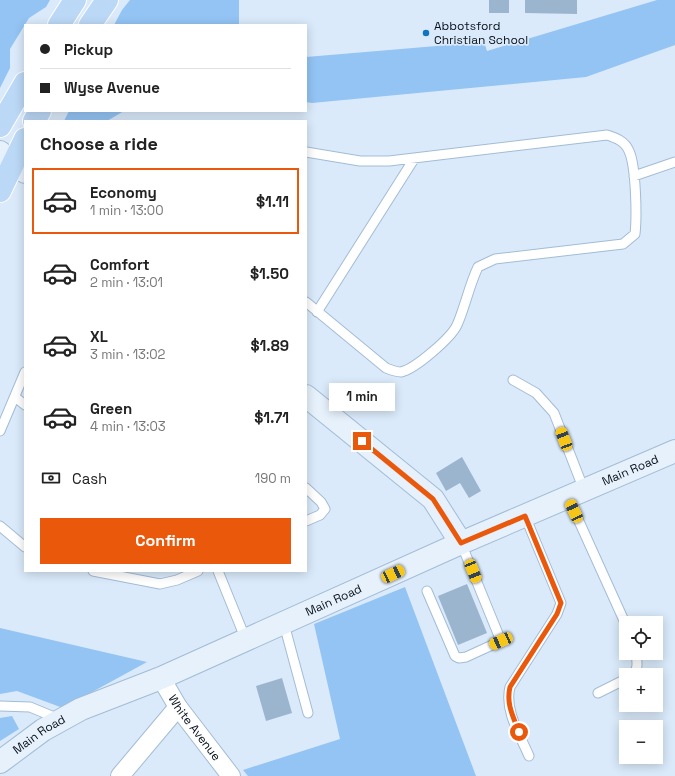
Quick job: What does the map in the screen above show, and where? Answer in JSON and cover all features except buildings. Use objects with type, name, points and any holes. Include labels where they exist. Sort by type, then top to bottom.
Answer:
[{"type":"highway","points":[[60,24],[75,0]]},
{"type":"highway","points":[[91,24],[107,0]]},
{"type":"highway","points":[[0,126],[24,84]]},
{"type":"highway","points":[[0,191],[24,141]]},
{"type":"main road","points":[[307,397],[433,499],[461,543]]},
{"type":"main road","name":"Main Road","points":[[0,762],[21,745],[60,720],[81,709],[161,678],[284,624],[461,543],[675,451]]},
{"type":"street","name":"White Avenue","points":[[161,678],[178,707],[231,776]]},
{"type":"street","points":[[120,776],[178,707]]},
{"type":"lane","points":[[307,152],[360,161],[389,162],[607,135],[617,138],[629,151],[634,176],[637,218],[635,234],[630,240],[614,246],[495,259],[484,263],[478,267],[456,326],[449,337],[408,369],[400,372],[386,368],[307,303]]},
{"type":"lane","points":[[317,312],[414,159]]},
{"type":"lane","points":[[634,176],[675,162]]},
{"type":"lane","points":[[0,431],[24,374]]},
{"type":"lane","points":[[513,380],[536,393],[554,413],[576,494],[623,616]]},
{"type":"lane","points":[[15,397],[24,404]]},
{"type":"lane","points":[[307,489],[321,502],[325,509],[320,515],[307,521]]},
{"type":"lane","points":[[525,516],[561,603],[557,614],[510,687],[507,697],[509,707],[529,756]]},
{"type":"lane","points":[[0,526],[24,546]]},
{"type":"lane","points":[[427,591],[455,656],[459,658],[466,657],[501,641],[461,543]]},
{"type":"lane","points":[[98,572],[160,584],[177,580],[196,572]]},
{"type":"lane","points":[[218,572],[246,640]]},
{"type":"lane","points":[[284,624],[308,713]]},
{"type":"lane","points":[[598,693],[619,682]]},
{"type":"lane","points":[[0,706],[30,708],[60,720]]},
{"type":"shaded area","points":[[0,0],[50,0],[46,7],[29,18],[24,24],[10,49],[10,68],[0,88]]},
{"type":"shaded area","points":[[130,0],[239,0],[239,24],[115,24],[122,10]]},
{"type":"shaded area","points":[[657,0],[675,0],[675,45],[586,77],[312,103],[307,102],[307,57],[484,42],[487,51]]},
{"type":"shaded area","points":[[68,112],[122,112],[109,120],[64,120]]},
{"type":"shaded area","points":[[405,587],[476,776],[248,776],[243,770],[340,739],[314,624]]},
{"type":"shaded area","points":[[0,628],[147,662],[63,708],[17,691],[0,694]]},
{"type":"shaded area","points":[[12,716],[19,729],[0,741],[0,718]]},
{"type":"place","name":"Abbotsford Christian School","points":[[426,33]]},
{"type":"route","points":[[362,441],[433,499],[461,543],[525,516],[561,603],[557,614],[510,687],[507,697],[509,707],[519,732]]}]
